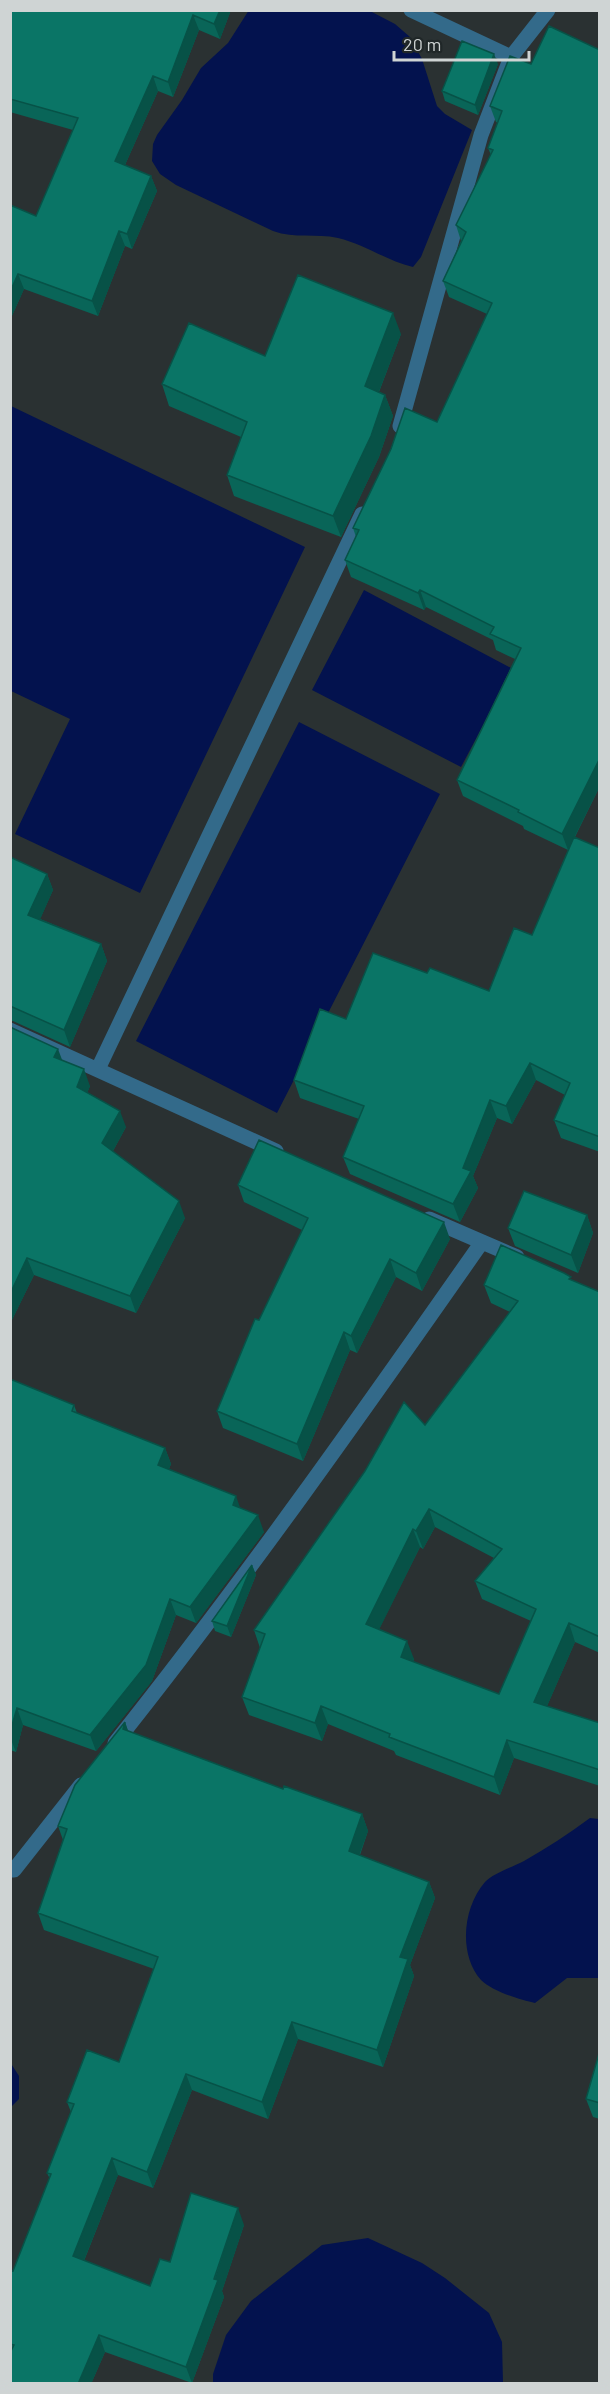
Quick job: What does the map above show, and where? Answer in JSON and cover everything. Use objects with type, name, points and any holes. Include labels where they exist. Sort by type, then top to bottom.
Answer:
[{"type":"street","points":[[411,10],[511,57]]},
{"type":"street","points":[[394,442],[408,404],[481,135],[511,57],[548,10]]},
{"type":"street","points":[[98,1069],[367,503]]},
{"type":"street","points":[[10,1030],[290,1157]]},
{"type":"street","points":[[418,1214],[535,1265]]},
{"type":"street","points":[[107,1753],[186,1654],[339,1446],[482,1242]]},
{"type":"street","points":[[10,1870],[14,1870],[93,1771]]},
{"type":"shaded area","points":[[249,10],[370,11],[395,24],[410,37],[422,59],[437,106],[445,114],[472,130],[421,257],[413,267],[338,238],[289,235],[273,231],[176,185],[160,174],[152,161],[153,144],[157,135],[201,68],[228,43]]},
{"type":"shaded area","points":[[11,406],[305,547],[140,893],[15,834],[70,719],[11,691]]},
{"type":"shaded area","points":[[364,590],[513,669],[461,767],[312,690]]},
{"type":"shaded area","points":[[299,722],[440,794],[277,1113],[136,1041]]},
{"type":"shaded area","points":[[590,1818],[599,1819],[599,1978],[567,1978],[535,2003],[492,1988],[481,1980],[474,1969],[466,1944],[468,1917],[478,1892],[493,1876],[533,1856]]},
{"type":"shaded area","points":[[10,2062],[19,2076],[19,2099],[11,2107]]},
{"type":"shaded area","points":[[368,2238],[422,2263],[489,2313],[502,2342],[503,2383],[213,2383],[213,2374],[226,2335],[251,2301],[322,2245]]},
{"type":"building","points":[[10,10],[220,10],[214,24],[193,15],[168,82],[153,76],[115,161],[151,176],[127,234],[119,231],[92,301],[18,274],[10,292],[10,205],[36,216],[78,118],[10,99]]},
{"type":"building","points":[[549,26],[600,50],[600,758],[562,834],[457,780],[521,648],[490,634],[494,627],[420,590],[418,593],[345,560],[359,530],[353,528],[391,449],[405,408],[437,422],[492,303],[443,281],[466,232],[456,225],[493,150],[488,148],[502,111],[490,106],[510,56],[531,64]]},
{"type":"building","points":[[462,41],[494,54],[475,105],[442,91]]},
{"type":"building","points":[[298,275],[393,313],[365,386],[385,395],[371,436],[333,516],[227,475],[247,422],[162,384],[189,323],[265,356]]},
{"type":"building","points":[[574,837],[600,848],[600,1137],[554,1120],[570,1083],[530,1063],[506,1106],[490,1100],[463,1168],[471,1171],[453,1204],[343,1157],[364,1106],[294,1080],[320,1009],[346,1019],[373,953],[427,973],[430,968],[489,991],[514,928],[532,935]]},
{"type":"building","points":[[10,857],[47,874],[28,915],[101,944],[64,1030],[10,1006]]},
{"type":"building","points":[[10,1027],[58,1049],[54,1057],[84,1069],[77,1087],[120,1111],[102,1143],[179,1201],[130,1296],[27,1258],[10,1294]]},
{"type":"building","points":[[259,1140],[444,1222],[416,1273],[390,1259],[351,1336],[344,1332],[297,1444],[217,1411],[255,1319],[259,1320],[308,1218],[238,1185]]},
{"type":"building","points":[[524,1191],[587,1215],[571,1255],[508,1228]]},
{"type":"building","points":[[501,1245],[600,1292],[600,1637],[569,1623],[534,1702],[600,1723],[600,1770],[507,1740],[494,1777],[389,1737],[390,1734],[321,1706],[315,1723],[242,1697],[265,1634],[254,1630],[365,1471],[404,1402],[425,1425],[518,1301],[484,1285]],"holes":[[[429,1509],[502,1549],[475,1581],[536,1609],[499,1694],[401,1657],[407,1641],[366,1624],[413,1529],[416,1531]]]},
{"type":"building","points":[[10,1379],[74,1405],[72,1411],[165,1448],[158,1465],[236,1496],[233,1505],[258,1515],[190,1607],[170,1599],[146,1665],[90,1735],[17,1708],[10,1732]]},
{"type":"building","points":[[252,1565],[227,1626],[212,1621]]},
{"type":"building","points":[[125,1722],[123,1729],[283,1789],[284,1786],[362,1814],[349,1851],[429,1882],[400,1957],[408,1959],[377,2050],[292,2022],[262,2102],[186,2074],[147,2172],[112,2158],[73,2256],[150,2286],[160,2259],[170,2262],[191,2193],[238,2208],[214,2279],[218,2280],[186,2367],[99,2335],[78,2384],[10,2384],[10,2353],[14,2345],[10,2344],[10,2270],[13,2271],[51,2174],[47,2173],[74,2104],[67,2102],[87,2050],[119,2062],[158,1957],[38,1913],[67,1829],[58,1826],[75,1785]]},
{"type":"building","points":[[600,2050],[600,2103],[586,2099]]}]
